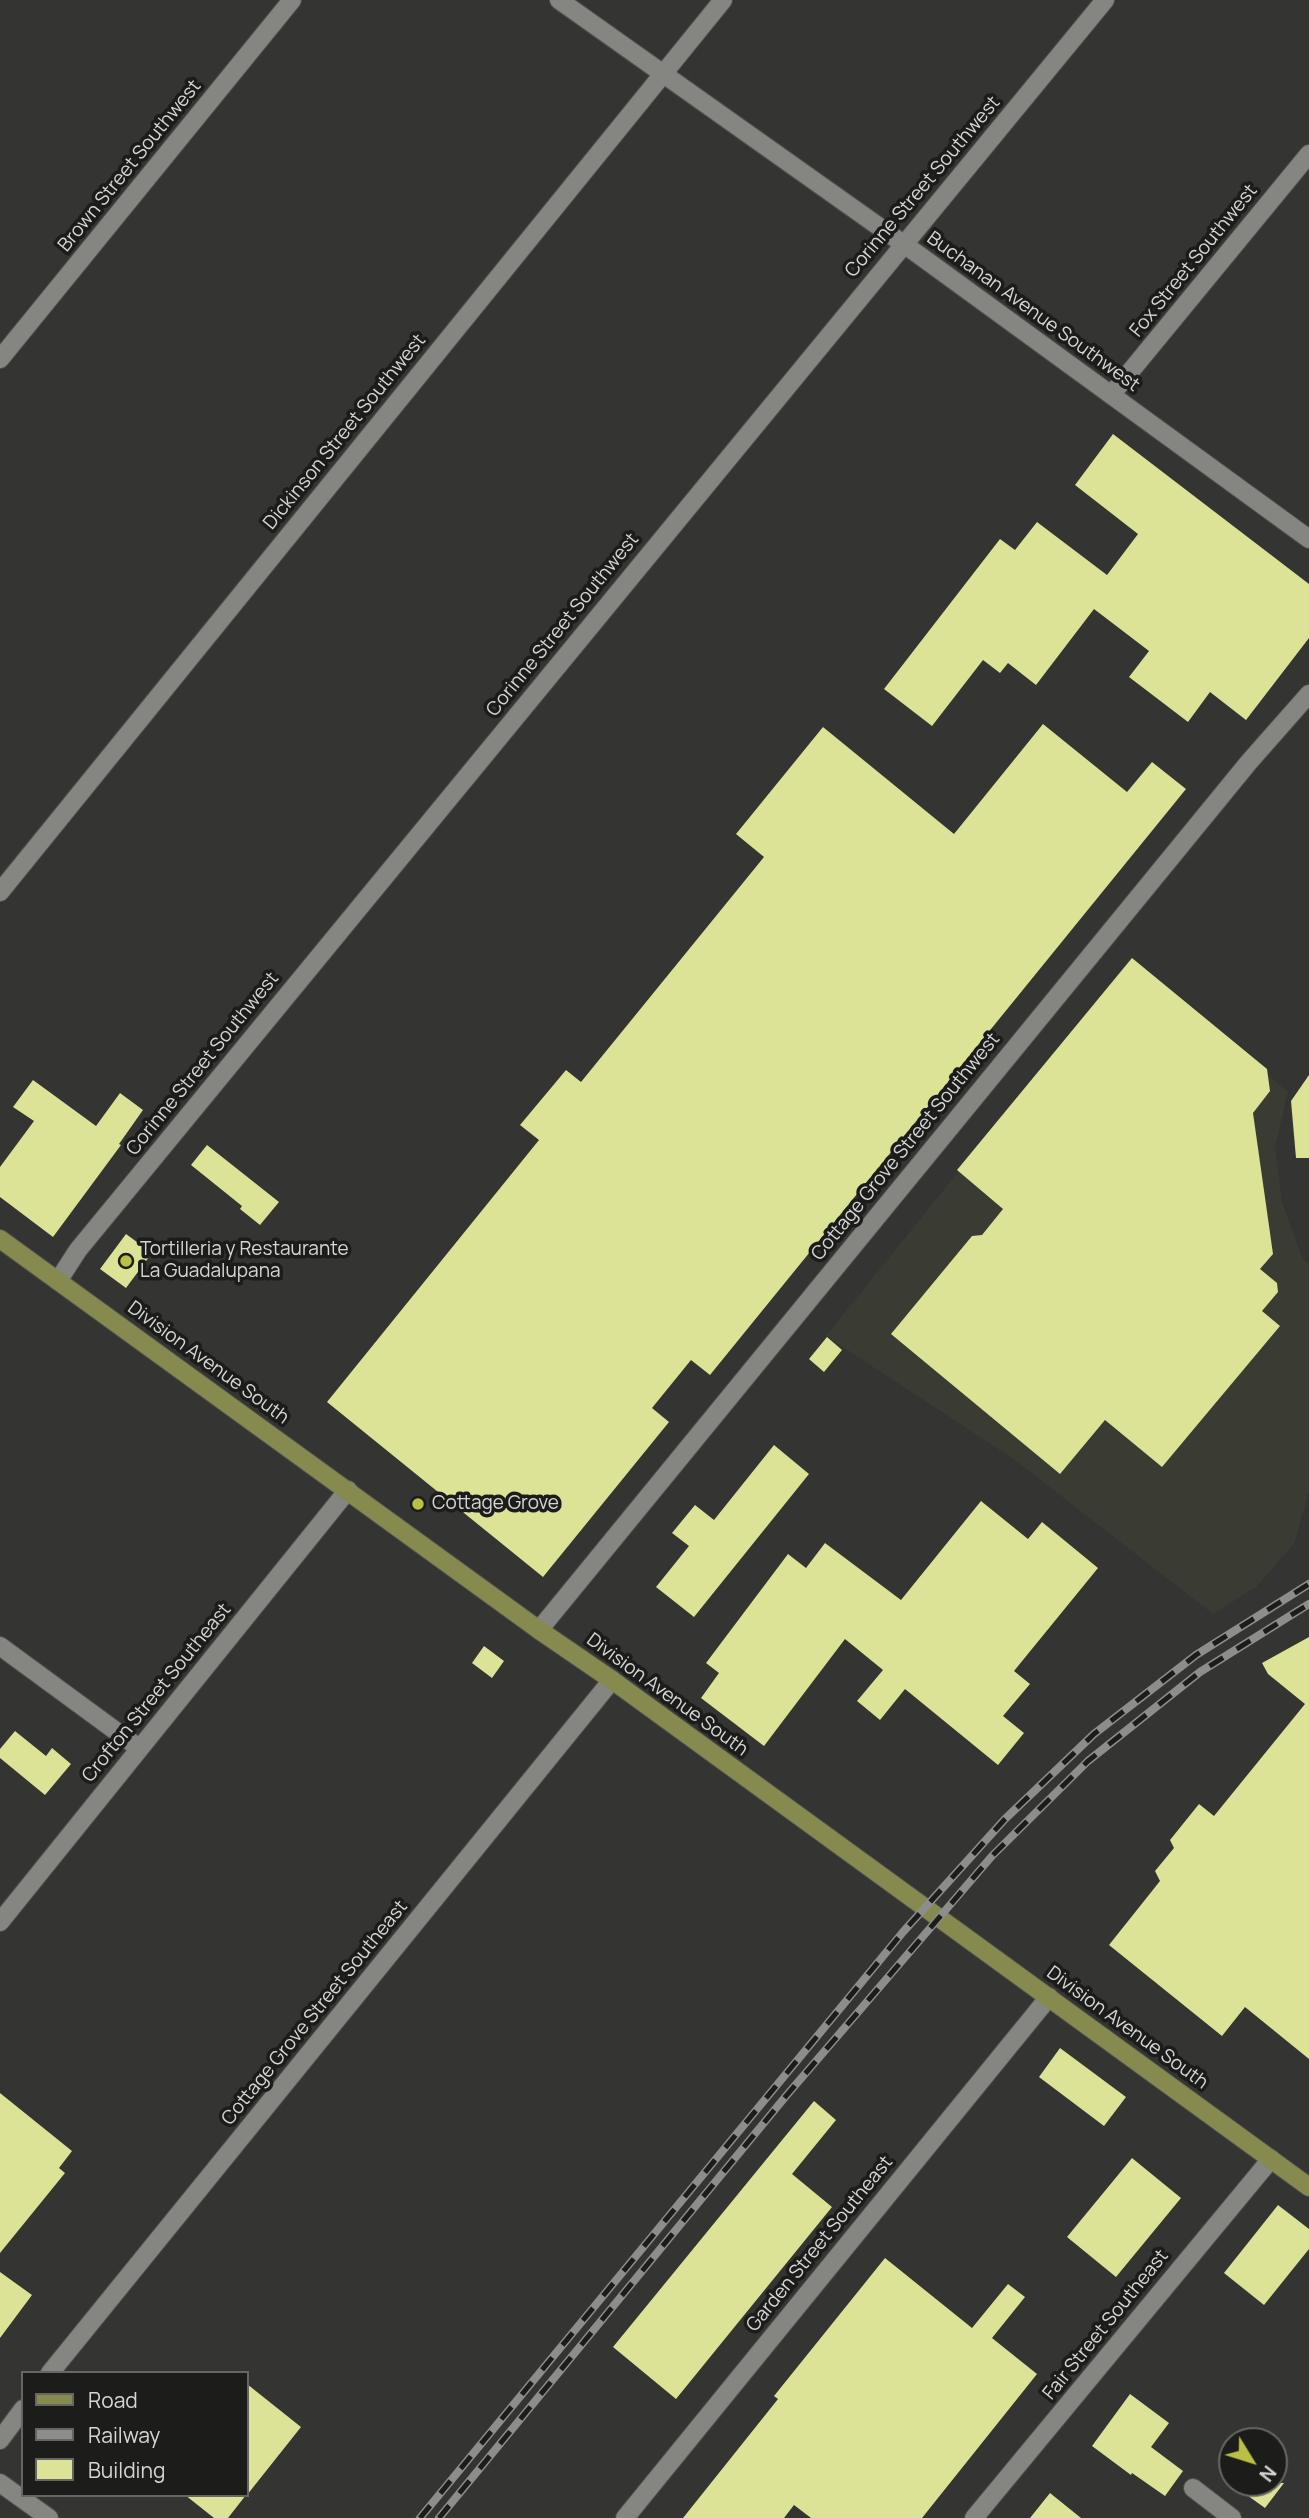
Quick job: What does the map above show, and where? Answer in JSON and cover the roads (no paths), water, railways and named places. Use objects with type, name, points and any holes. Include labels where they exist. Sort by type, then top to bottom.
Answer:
[{"type":"main road","name":"Division Avenue South","points":[[0,1239],[1309,2187]]},
{"type":"street","name":"Brown Street Southwest","points":[[0,359],[292,0]]},
{"type":"street","name":"Buchanan Avenue Southwest","points":[[559,0],[904,244],[1309,539]]},
{"type":"street","name":"Dickinson Street Southwest","points":[[0,892],[723,0]]},
{"type":"street","name":"Corinne Street Southwest","points":[[58,1281],[78,1250],[1105,0]]},
{"type":"street","name":"Fox Street Southwest","points":[[1111,395],[1309,154]]},
{"type":"street","name":"Cottage Grove Street Southwest","points":[[539,1630],[1249,762],[1309,694]]},
{"type":"street","name":"Crofton Street Southeast","points":[[0,1922],[348,1490]]},
{"type":"street","points":[[0,1646],[139,1748]]},
{"type":"street","name":"Cottage Grove Street Southeast","points":[[52,2371],[612,1680]]},
{"type":"street","name":"Garden Street Southeast","points":[[625,2518],[1049,1997]]},
{"type":"street","name":"Fair Street Southeast","points":[[974,2518],[1271,2159]]},
{"type":"street","points":[[0,2440],[21,2412]]},
{"type":"street","points":[[0,2483],[50,2518]]},
{"type":"street","points":[[1193,2488],[1232,2518]]},
{"type":"railway","points":[[420,2518],[903,1932],[1005,1819],[1094,1734],[1196,1655],[1309,1584]]},
{"type":"railway","points":[[439,2518],[786,2096],[992,1856],[1088,1761],[1200,1672],[1309,1604]]},
{"type":"place","name":"Tortilleria y Restaurante La Guadalupana","points":[[126,1261]]},
{"type":"place","name":"Cottage Grove","points":[[418,1504]]}]
